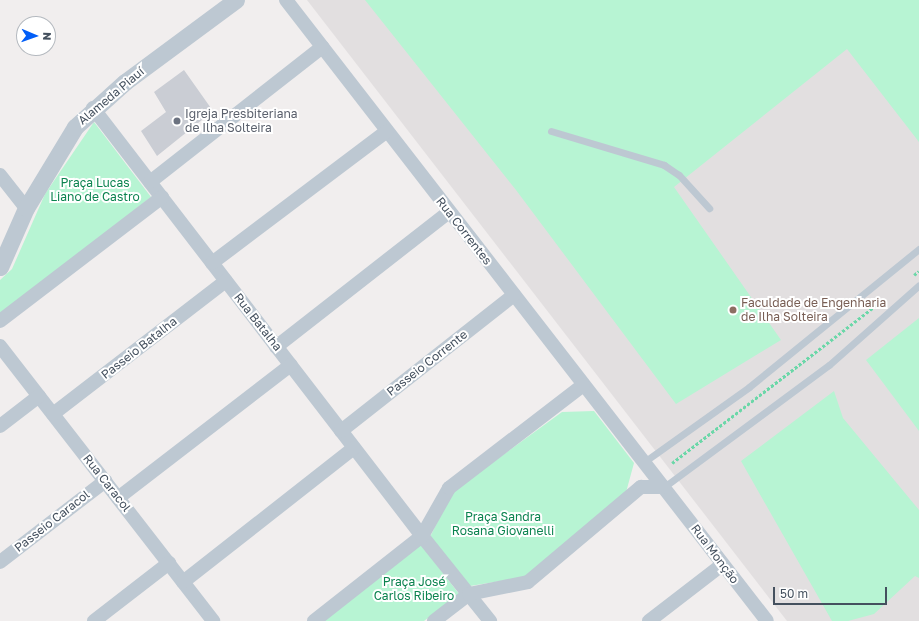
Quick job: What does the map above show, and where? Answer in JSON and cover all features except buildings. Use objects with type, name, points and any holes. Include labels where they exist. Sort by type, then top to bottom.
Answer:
[{"type":"street","name":"Alameda Piauí","points":[[0,267],[26,208],[57,152],[75,127],[93,108],[236,0]]},
{"type":"street","name":"Rua Correntes","points":[[286,0],[644,462]]},
{"type":"street","points":[[150,182],[322,47]]},
{"type":"street","name":"Rua Batalha","points":[[93,108],[422,536],[490,621]]},
{"type":"street","points":[[212,263],[387,131]]},
{"type":"street","points":[[0,175],[26,208]]},
{"type":"street","points":[[0,321],[162,197]]},
{"type":"street","points":[[276,347],[449,212]]},
{"type":"street","name":"Passeio Batalha","points":[[53,414],[226,281]]},
{"type":"street","name":"Passeio Corrente","points":[[341,431],[514,296]]},
{"type":"street","name":"Rua Caracol","points":[[0,346],[213,621]]},
{"type":"street","points":[[118,498],[290,365]]},
{"type":"street","points":[[314,621],[422,536],[450,488],[583,385]]},
{"type":"street","points":[[0,426],[39,396]]},
{"type":"street","points":[[183,582],[354,448]]},
{"type":"street","points":[[642,487],[644,462]]},
{"type":"street","name":"Rua Monção","points":[[644,462],[767,621]]},
{"type":"street","name":"Passeio Caracol","points":[[0,562],[105,481]]},
{"type":"street","points":[[434,621],[469,594],[528,582],[642,487],[664,487]]},
{"type":"street","points":[[94,621],[168,563]]},
{"type":"street","points":[[649,621],[723,564]]},
{"type":"lane","points":[[551,131],[664,165],[679,175],[708,208]]},
{"type":"lane","points":[[644,462],[749,387],[919,249]]},
{"type":"lane","points":[[664,487],[828,364],[919,285]]},
{"type":"path","points":[[907,280],[919,271]]},
{"type":"path","points":[[672,463],[819,352],[890,295]]},
{"type":"shaded area","name":"Faculdade de Engenharia de Ilha Solteira","points":[[307,0],[919,0],[919,621],[787,621]]},
{"type":"green space","points":[[365,0],[919,0],[919,142],[847,49],[674,187],[781,340],[676,404],[516,190]]},
{"type":"green space","name":"Praça Lucas Liano de Castro","points":[[94,122],[151,197],[0,316],[0,280],[12,269],[45,194]]},
{"type":"green space","points":[[919,318],[919,431],[866,360]]},
{"type":"green space","points":[[834,391],[843,418],[919,510],[919,578],[915,576],[874,614],[848,621],[832,621],[741,461]]},
{"type":"green space","name":"Praça Sandra Rosana Giovanelli","points":[[594,411],[634,463],[625,496],[526,577],[470,586],[430,537],[452,492],[562,412]]},
{"type":"green space","name":"Praça José Carlos Ribeiro","points":[[421,544],[459,594],[424,621],[322,621]]},
{"type":"place","name":"Igreja Presbiteriana de Ilha Solteira","points":[[177,121]]},
{"type":"place","name":"Faculdade de Engenharia de Ilha Solteira","points":[[733,310]]}]
